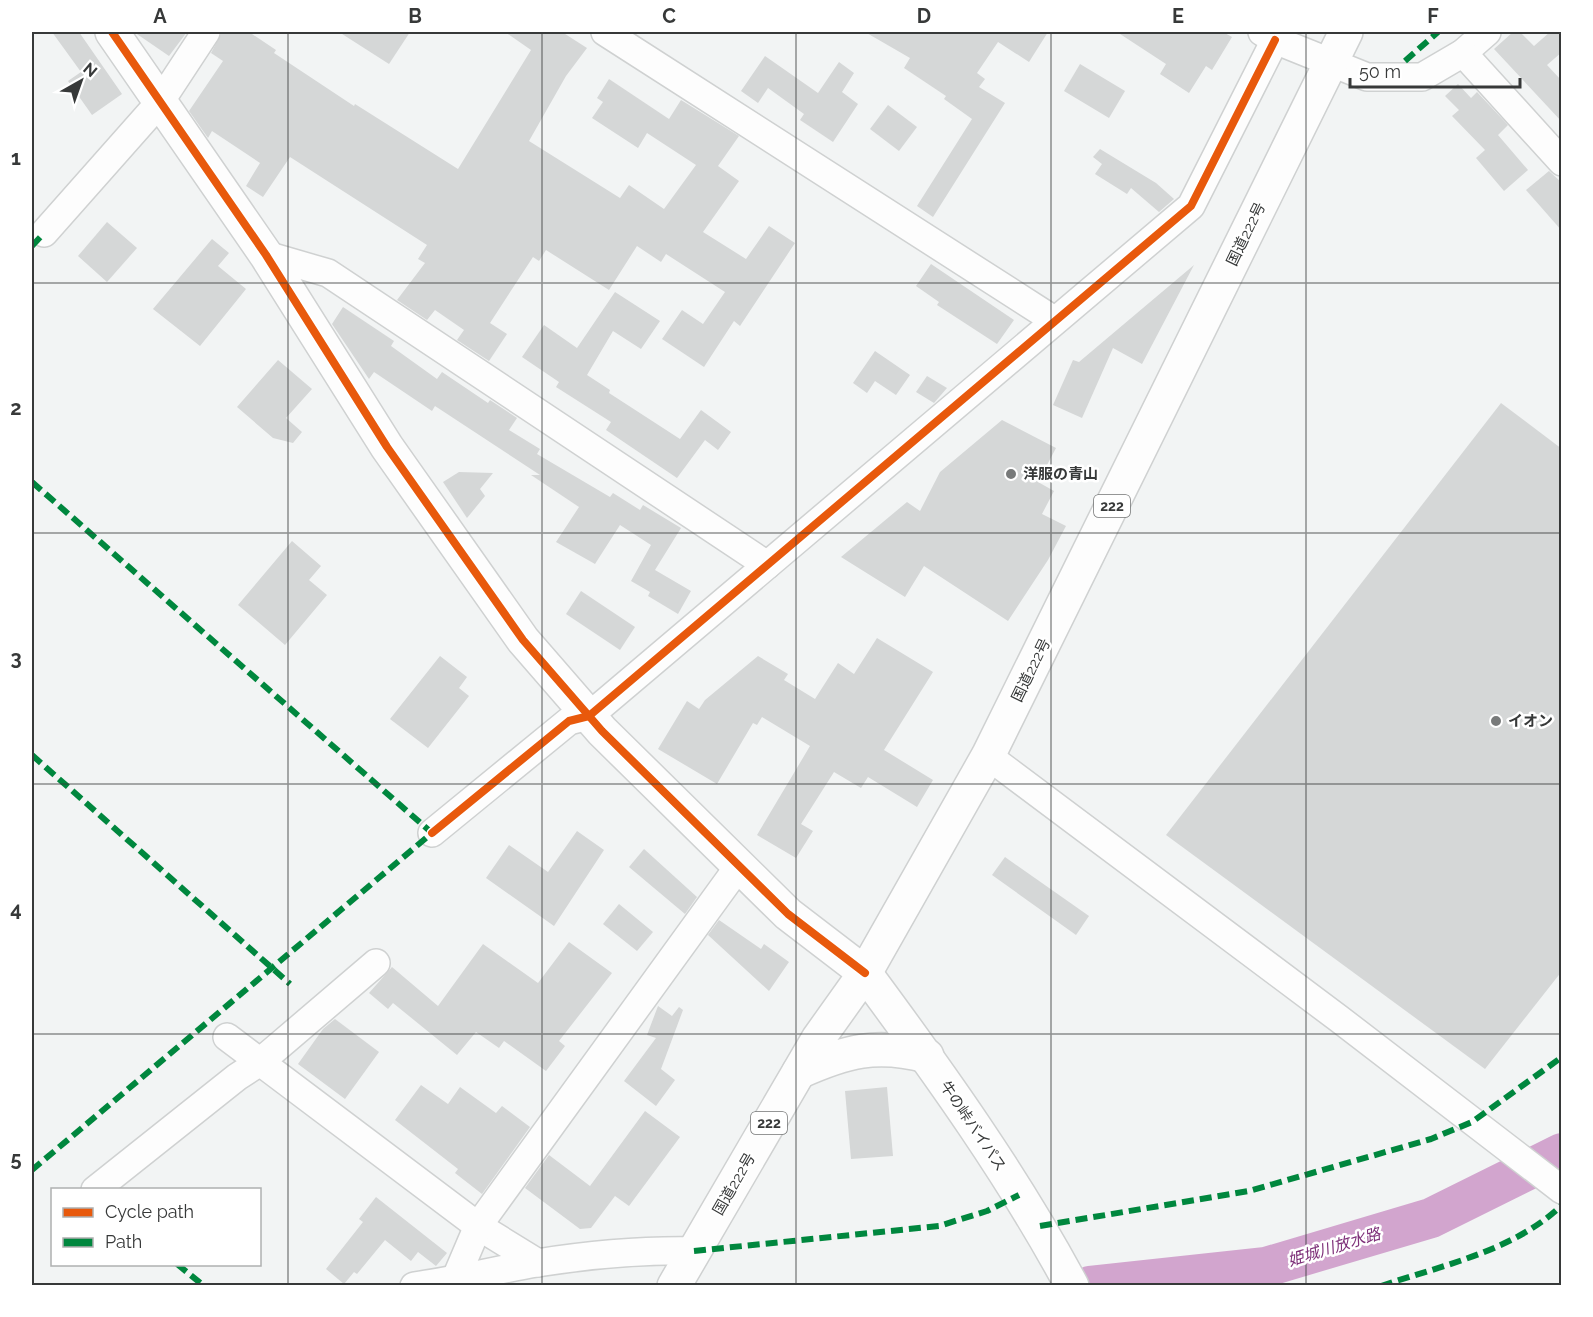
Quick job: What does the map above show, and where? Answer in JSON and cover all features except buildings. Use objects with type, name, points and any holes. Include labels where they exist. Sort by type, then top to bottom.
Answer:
[{"type":"main road","name":"牛の峠バイパス","points":[[112,32],[266,255],[387,447],[523,640],[589,716],[788,914],[865,973],[927,1056],[1040,1226],[1072,1286]]},
{"type":"main road","name":"国道222号","points":[[683,1271],[818,1039],[865,973],[988,756],[1346,32]]},
{"type":"main road","points":[[799,1072],[836,1056],[872,1048],[902,1050],[927,1056]]},
{"type":"street","points":[[44,232],[160,102],[206,32]]},
{"type":"street","points":[[605,32],[1054,320]]},
{"type":"street","points":[[432,833],[569,721],[589,716],[1191,206],[1268,36],[1367,77],[1422,76],[1462,53],[1487,32]]},
{"type":"street","points":[[1462,53],[1558,151]]},
{"type":"street","points":[[266,255],[328,273],[768,565]]},
{"type":"street","points":[[988,756],[1562,1190]]},
{"type":"street","points":[[455,1280],[478,1226],[740,866]]},
{"type":"street","points":[[98,1188],[237,1077],[260,1062],[376,963]]},
{"type":"street","points":[[227,1037],[478,1226],[538,1263]]},
{"type":"street","points":[[414,1286],[538,1263],[664,1251],[683,1271]]},
{"type":"waterway","name":"姫城川放水路","points":[[1090,1286],[1266,1267],[1431,1218],[1562,1153]]},
{"type":"marked path","points":[[1405,61],[1438,32]]},
{"type":"marked path","points":[[32,246],[44,233]]},
{"type":"marked path","points":[[32,482],[432,833],[32,1170]]},
{"type":"marked path","points":[[32,755],[290,984]]},
{"type":"marked path","points":[[1040,1226],[1249,1191],[1431,1139],[1472,1122],[1562,1057]]},
{"type":"marked path","points":[[694,1251],[939,1226],[987,1211],[1019,1195]]},
{"type":"marked path","points":[[1381,1286],[1477,1255],[1500,1245],[1543,1221],[1562,1205]]},
{"type":"marked path","points":[[179,1266],[204,1286]]},
{"type":"cycle path","points":[[112,32],[266,255],[387,447],[523,640],[602,731],[788,914],[865,973]]},
{"type":"cycle path","points":[[432,833],[569,721],[589,716],[1191,206],[1275,40]]},
{"type":"place","name":"洋服の青山","points":[[1011,474]]},
{"type":"place","name":"イオン","points":[[1496,721]]}]
